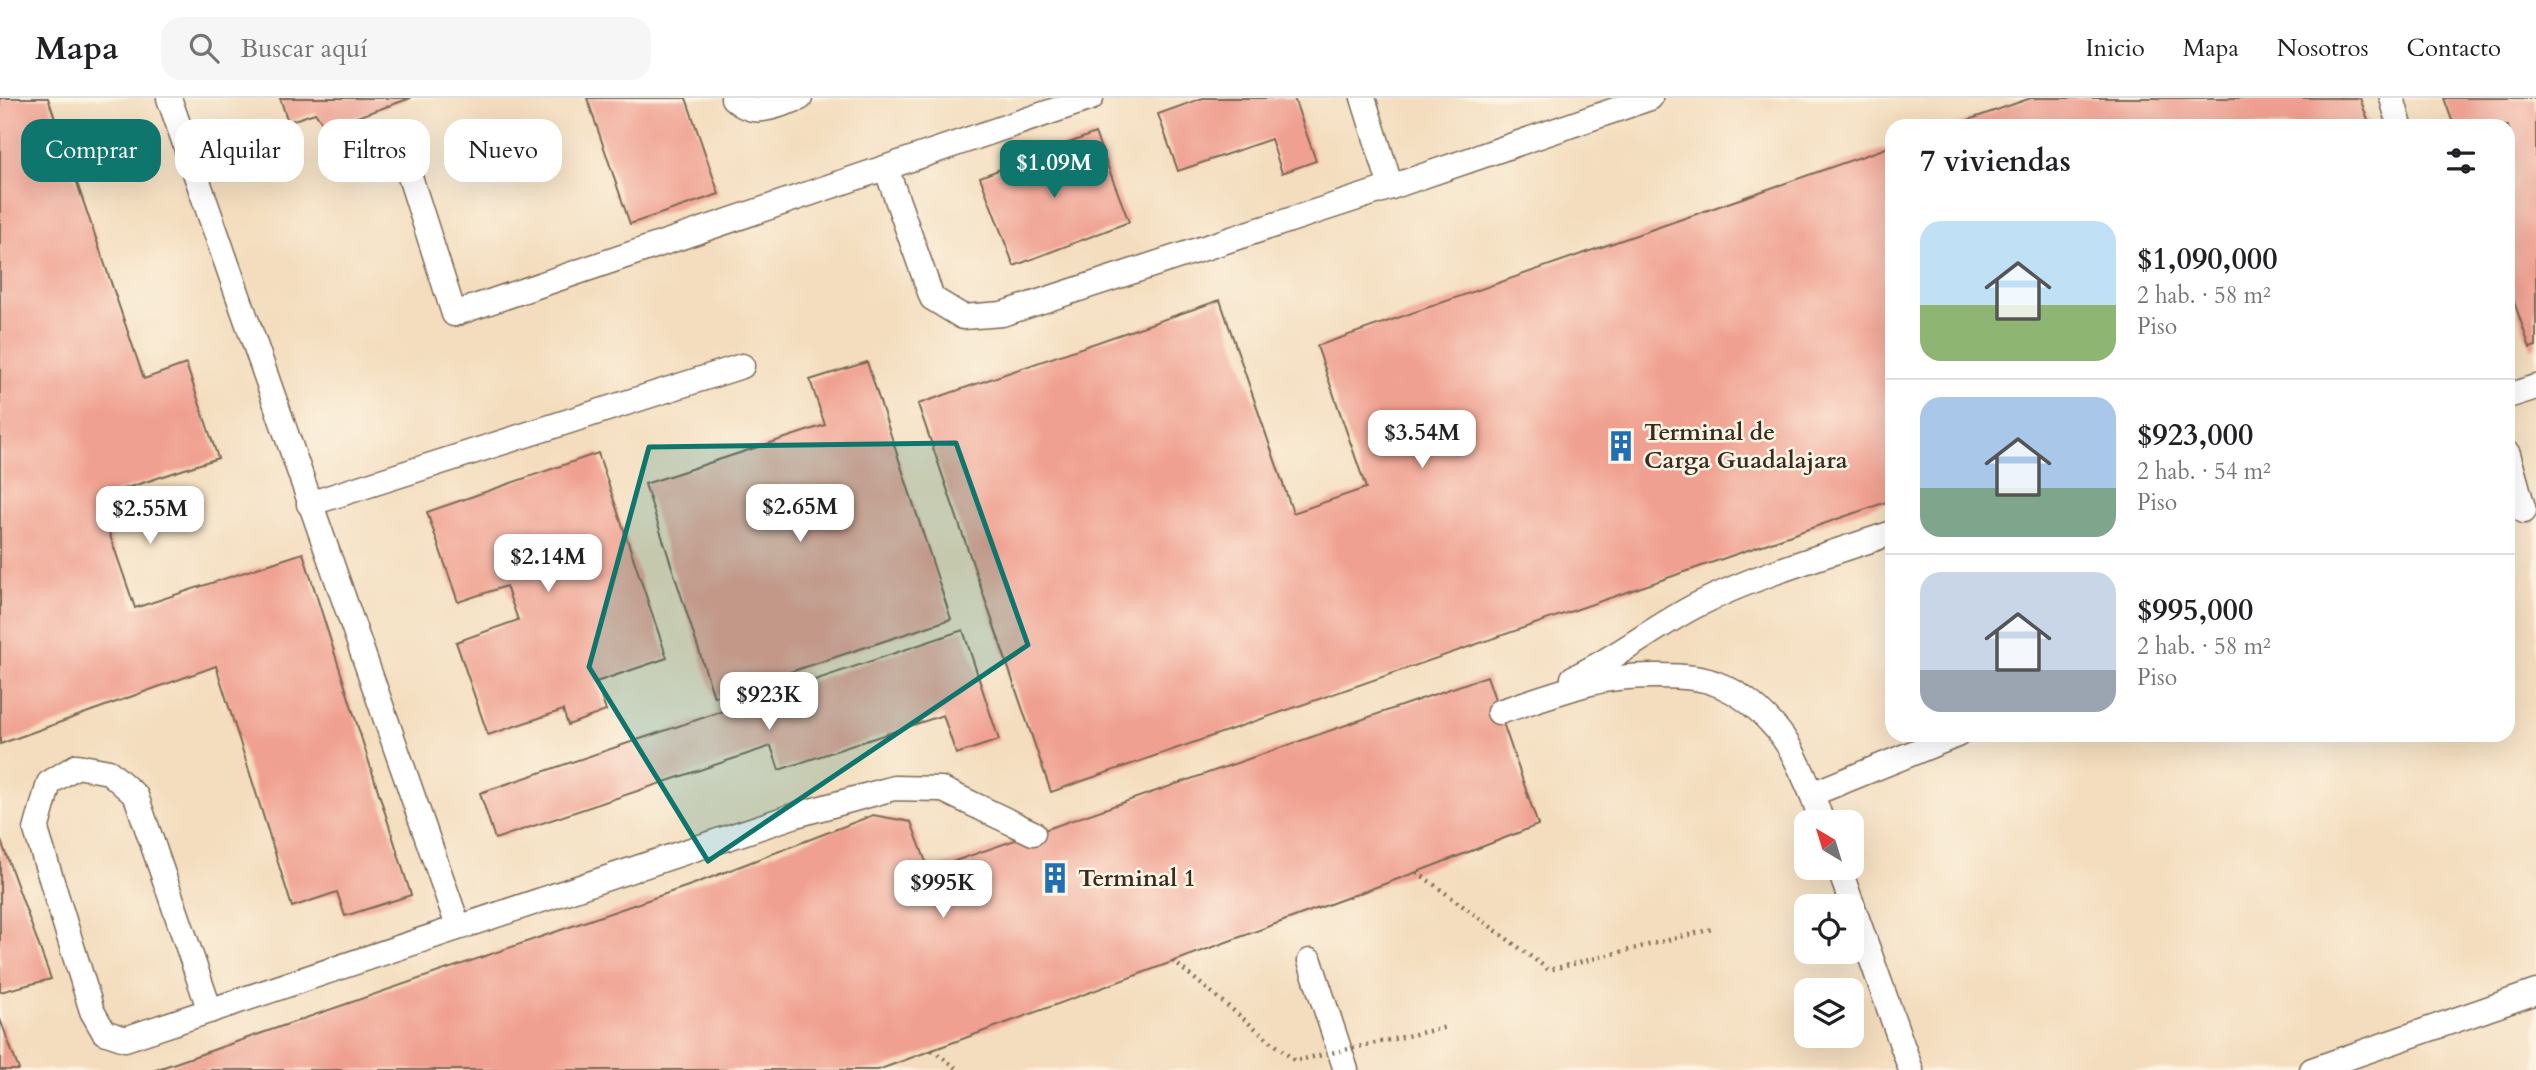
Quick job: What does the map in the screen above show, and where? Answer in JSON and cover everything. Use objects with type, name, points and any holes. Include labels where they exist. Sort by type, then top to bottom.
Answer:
[{"type":"lane","points":[[169,98],[458,926]]},
{"type":"lane","points":[[733,98],[743,107],[754,111],[800,98]]},
{"type":"lane","points":[[412,182],[454,314],[1091,98]]},
{"type":"lane","points":[[1363,98],[1391,187]]},
{"type":"lane","points":[[886,168],[932,298],[963,317],[1002,314],[1391,187],[1650,98]]},
{"type":"lane","points":[[2392,98],[2398,119]]},
{"type":"lane","points":[[310,504],[742,366]]},
{"type":"lane","points":[[2515,394],[2536,387]]},
{"type":"lane","points":[[2515,481],[2523,512]]},
{"type":"lane","points":[[1818,810],[1795,757],[1774,725],[1748,702],[1716,683],[1676,677],[1638,677],[1594,682],[1499,712],[1588,671],[1695,606],[1743,584],[1885,535]]},
{"type":"lane","points":[[1812,794],[1940,742]]},
{"type":"lane","points":[[210,1011],[136,796],[109,772],[77,766],[49,783],[36,830],[92,1011],[104,1032],[125,1039],[210,1011],[458,926],[796,816],[894,788],[941,789],[1034,833]]},
{"type":"lane","points":[[1843,880],[1911,1070]]},
{"type":"lane","points":[[1310,961],[1346,1070]]},
{"type":"lane","points":[[2312,1070],[2536,992]]},
{"type":"path","points":[[1417,872],[1549,971],[1712,929]]},
{"type":"path","points":[[1173,961],[1295,1061],[1447,1027]]},
{"type":"path","points":[[932,1050],[959,1070]]},
{"type":"highlighted area","points":[[956,443],[1028,645],[708,861],[589,667],[649,447]]},
{"type":"building","points":[[0,98],[48,98],[55,119],[21,119],[21,182],[77,182],[144,379],[186,364],[218,458],[97,498],[135,608],[303,553],[411,895],[345,916],[337,892],[292,907],[216,666],[0,744]]},
{"type":"building","points":[[280,98],[411,98],[352,119],[319,119],[315,113],[287,119]]},
{"type":"building","points":[[587,98],[686,98],[719,194],[630,224]]},
{"type":"building","points":[[1203,98],[1294,98],[1316,161],[1282,173],[1271,139],[1178,171],[1158,114]]},
{"type":"building","points":[[2031,98],[2360,98],[2368,119],[1971,119]]},
{"type":"building","points":[[2444,98],[2536,98],[2536,346],[2530,348],[2515,304],[2515,119],[2452,119]]},
{"type":"building","points":[[1095,133],[1129,222],[1014,266],[980,177]]},
{"type":"building","name":"Terminal de Carga Guadalajara","points":[[1885,148],[1885,502],[1051,792],[918,404],[1220,300],[1293,513],[1366,488],[1317,346]]},
{"type":"building","points":[[867,362],[951,619],[714,697],[645,484],[825,425],[810,380]]},
{"type":"building","points":[[598,453],[667,658],[596,682],[606,711],[568,725],[563,710],[488,735],[456,642],[518,620],[506,586],[458,602],[427,512]]},
{"type":"building","points":[[963,630],[999,740],[956,754],[943,715],[779,770],[771,746],[495,839],[480,793]]},
{"type":"building","name":"Terminal 1","points":[[1487,676],[1538,825],[878,1070],[155,1070],[694,884],[873,815],[911,822],[929,870]]},
{"type":"building","points":[[0,838],[51,979],[0,992]]},
{"type":"building","points":[[0,1019],[19,1070],[0,1070]]},
{"type":"place","name":"Terminal de Carga Guadalajara","points":[[1621,446]]},
{"type":"place","name":"Terminal 1","points":[[1055,878]]}]
